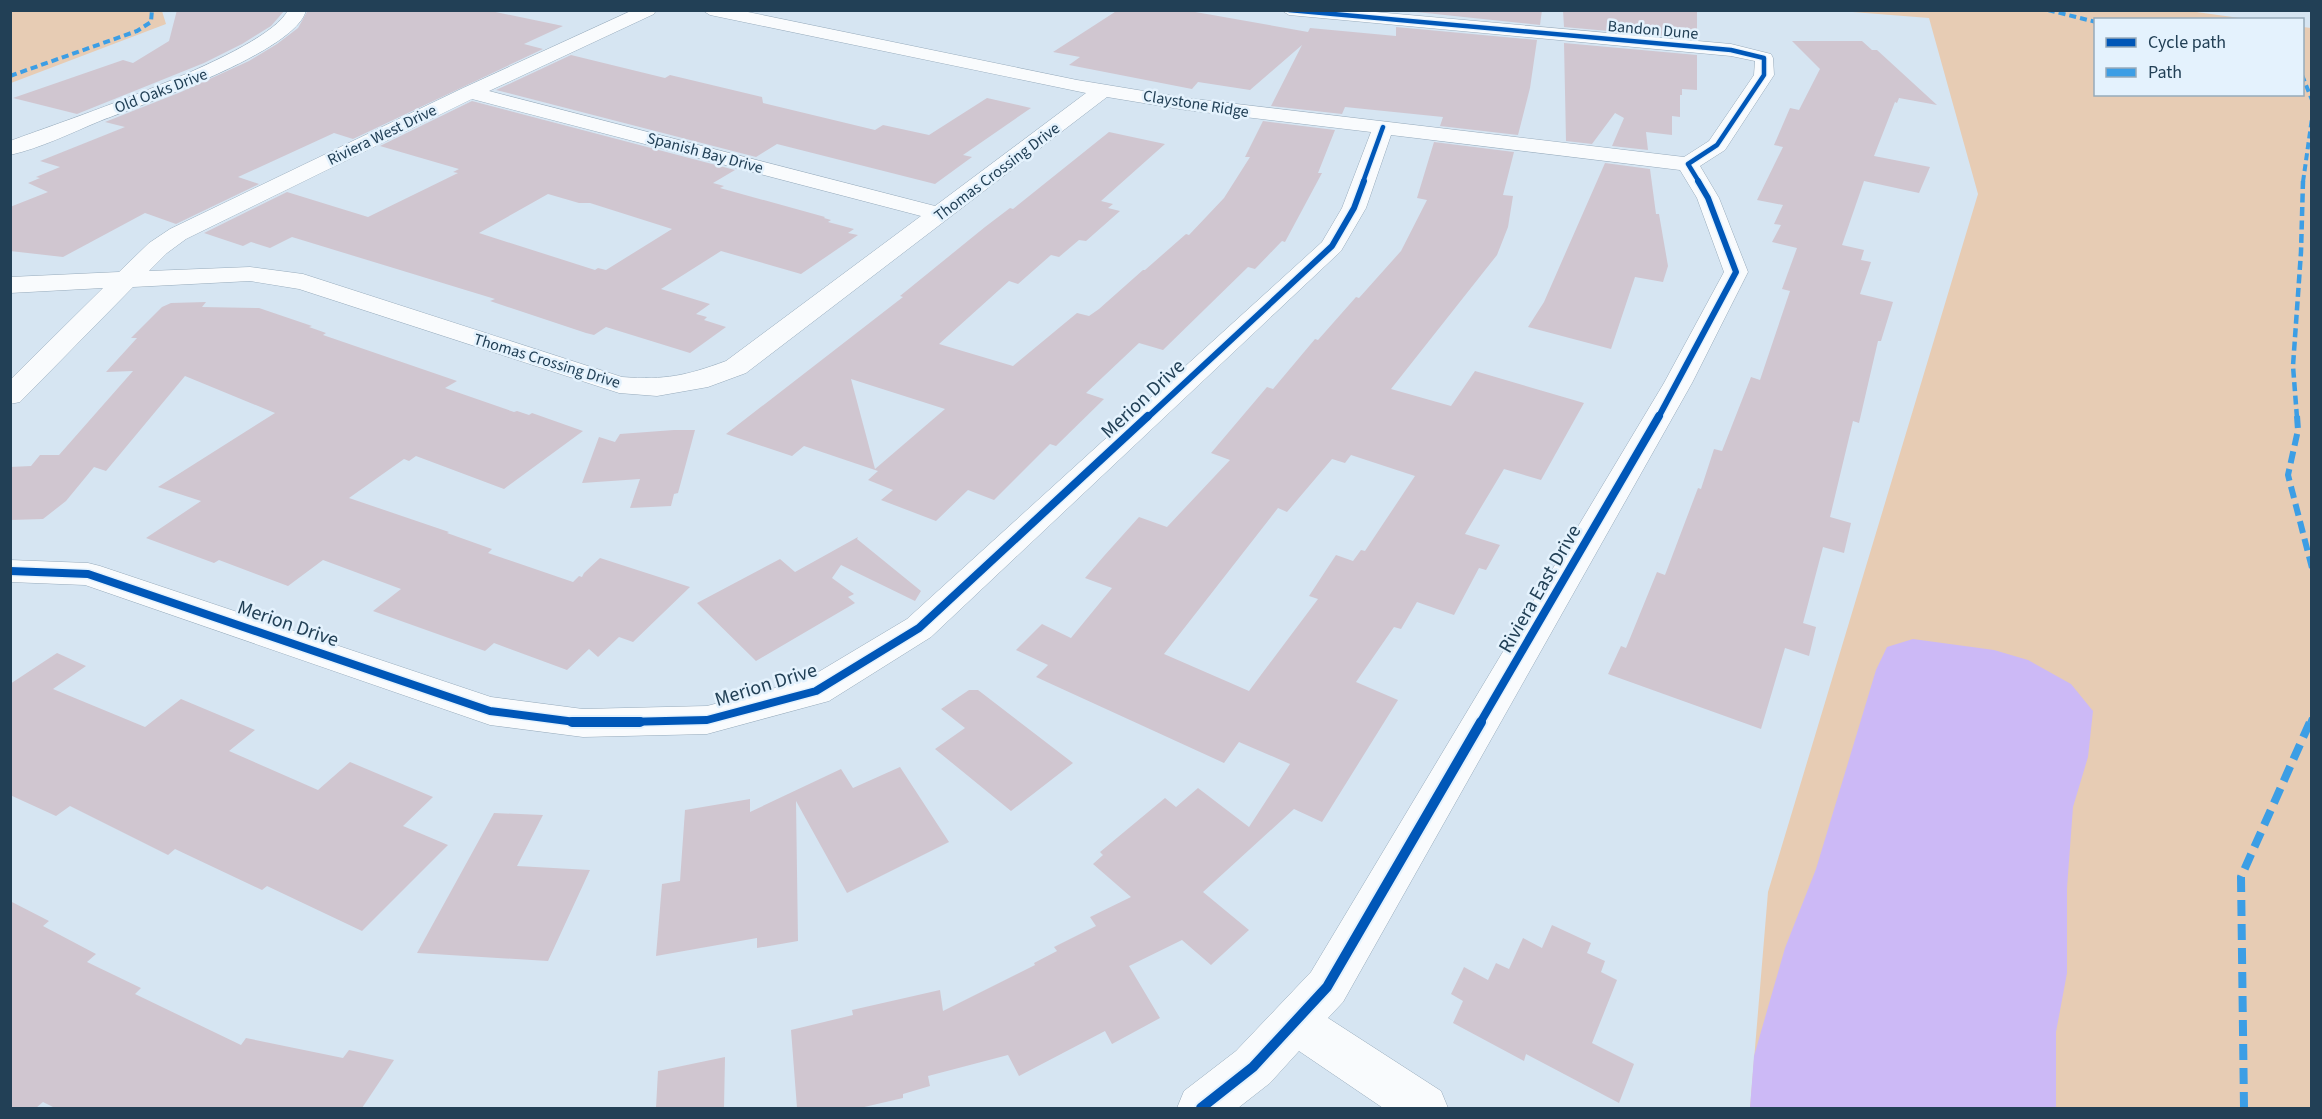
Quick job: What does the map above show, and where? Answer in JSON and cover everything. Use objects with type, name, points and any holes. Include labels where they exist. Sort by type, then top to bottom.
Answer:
[{"type":"street","name":"Old Oaks Drive","points":[[10,149],[212,71],[270,39],[296,15],[297,10]]},
{"type":"street","name":"Riviera West Drive","points":[[127,278],[158,248],[178,234],[470,92],[648,10]]},
{"type":"street","name":"Claystone Ridge","points":[[710,10],[1067,83],[1186,104],[1688,164]]},
{"type":"street","name":"Bandon Dune","points":[[1289,10],[1731,50],[1764,58],[1764,75],[1717,145],[1688,164]]},
{"type":"street","name":"Thomas Crossing Drive","points":[[10,285],[249,274],[303,282],[619,385],[657,388],[698,381],[736,367],[1105,89]]},
{"type":"street","name":"Spanish Bay Drive","points":[[470,92],[940,214]]},
{"type":"street","name":"Merion Drive","points":[[10,571],[88,574],[490,711],[583,723],[707,720],[816,691],[919,628],[1332,246],[1354,208],[1383,127]]},
{"type":"street","name":"Riviera East Drive","points":[[1201,1108],[1253,1067],[1327,987],[1678,383],[1736,272],[1708,198],[1688,164]]},
{"type":"street","points":[[10,396],[127,278]]},
{"type":"street","points":[[1295,1022],[1424,1108]]},
{"type":"shaded area","points":[[2182,10],[2240,18],[2094,18],[2094,96],[2304,96],[2304,27],[2311,28],[2311,1108],[1750,1108],[1768,892],[1978,194],[1929,18],[1840,11]]},
{"type":"shaded area","points":[[10,11],[162,11],[166,24],[11,83]]},
{"type":"shaded area","points":[[1913,639],[1994,650],[2028,660],[2071,684],[2093,711],[2088,757],[2073,807],[2067,888],[2067,973],[2056,1032],[2056,1108],[1750,1108],[1754,1056],[1785,948],[1816,869],[1876,670],[1887,647]]},
{"type":"building","points":[[177,10],[285,10],[271,26],[204,63],[77,114],[13,98],[123,60],[133,63],[169,41]]},
{"type":"building","points":[[308,10],[486,10],[563,26],[524,44],[543,49],[353,139],[334,133],[238,177],[259,184],[176,224],[145,213],[63,257],[10,251],[10,207],[48,192],[28,183],[60,167],[40,161],[125,127],[105,122],[181,92],[249,61],[298,28]]},
{"type":"building","points":[[1118,10],[1184,10],[1308,32],[1310,28],[1396,36],[1396,27],[1537,40],[1530,88],[1518,135],[1440,126],[1443,117],[1345,107],[1342,114],[1271,106],[1302,45],[1250,90],[1198,82],[1192,89],[1069,65],[1080,57],[1053,52]]},
{"type":"building","points":[[1397,10],[1542,10],[1540,25]]},
{"type":"building","points":[[1563,10],[1697,10],[1697,39],[1564,27]]},
{"type":"building","points":[[1792,41],[1862,41],[1872,50],[1877,50],[1937,105],[1899,98],[1897,103],[1895,102],[1874,156],[1930,167],[1919,193],[1864,181],[1842,245],[1864,250],[1861,260],[1871,262],[1860,294],[1893,302],[1881,341],[1878,341],[1859,423],[1853,421],[1830,517],[1851,523],[1844,553],[1823,547],[1803,623],[1816,627],[1809,656],[1785,648],[1761,729],[1608,674],[1621,646],[1626,648],[1657,572],[1665,575],[1698,488],[1701,489],[1714,449],[1722,451],[1751,377],[1760,380],[1790,291],[1782,289],[1797,248],[1772,242],[1781,225],[1774,224],[1783,205],[1757,200],[1783,147],[1774,145],[1790,108],[1799,110],[1820,69]]},
{"type":"building","points":[[1564,43],[1697,55],[1697,90],[1682,89],[1680,117],[1672,116],[1672,135],[1646,132],[1648,150],[1612,146],[1624,118],[1615,113],[1592,144],[1566,141]]},
{"type":"building","points":[[571,55],[665,78],[670,75],[762,97],[763,103],[875,130],[883,125],[929,135],[987,98],[1031,108],[963,155],[972,157],[935,184],[777,144],[756,157],[496,90]]},
{"type":"building","points":[[472,101],[735,170],[713,183],[724,186],[720,188],[825,217],[831,220],[828,222],[854,229],[848,233],[858,235],[801,274],[721,251],[661,289],[710,304],[696,314],[707,317],[704,320],[726,327],[690,353],[606,327],[594,335],[586,333],[490,301],[495,299],[292,237],[270,248],[251,242],[243,246],[204,233],[287,192],[368,217],[458,173],[453,172],[459,169],[380,146]],"holes":[[[548,194],[579,203],[590,203],[672,229],[606,270],[598,268],[595,270],[479,233]]]},
{"type":"building","points":[[1263,121],[1335,130],[1318,173],[1322,173],[1285,242],[1282,241],[1255,269],[1248,267],[1163,350],[1139,343],[1086,393],[1104,399],[1056,446],[1050,444],[994,500],[968,490],[936,521],[881,500],[893,490],[868,480],[878,471],[804,446],[792,456],[726,434],[903,297],[900,296],[985,227],[1010,208],[1013,209],[1109,132],[1165,144],[1101,201],[1113,204],[1108,208],[1120,211],[1086,241],[1079,240],[1059,257],[1051,255],[1018,284],[1009,281],[939,344],[1013,366],[1077,313],[1089,316],[1099,309],[1186,234],[1189,235],[1224,198],[1250,157],[1245,157]],"holes":[[[851,379],[945,409],[875,469]]]},
{"type":"building","points":[[1434,142],[1514,152],[1503,195],[1513,196],[1508,227],[1497,255],[1391,389],[1451,406],[1475,371],[1584,403],[1541,480],[1504,469],[1465,534],[1500,545],[1486,570],[1479,568],[1454,615],[1417,602],[1401,629],[1394,627],[1356,682],[1398,700],[1322,822],[1294,809],[1203,892],[1249,930],[1211,965],[1182,940],[1129,966],[1160,1018],[1112,1044],[1105,1031],[1019,1076],[1008,1055],[928,1076],[930,1086],[903,1094],[903,1098],[860,1108],[797,1108],[791,1030],[853,1015],[852,1010],[940,990],[943,1011],[1035,965],[1034,963],[1057,951],[1054,947],[1096,926],[1090,917],[1131,897],[1093,864],[1103,855],[1100,852],[1165,798],[1176,807],[1198,788],[1249,827],[1290,764],[1239,742],[1224,763],[1036,677],[1048,665],[1016,650],[1042,624],[1071,638],[1112,588],[1085,578],[1104,556],[1139,517],[1167,527],[1230,460],[1211,453],[1267,387],[1273,389],[1315,339],[1318,340],[1401,251],[1427,200],[1417,198]],"holes":[[[1351,455],[1415,476],[1365,551],[1361,550],[1353,561],[1336,555],[1309,596],[1318,599],[1249,691],[1164,654],[1278,508],[1287,512],[1332,459],[1345,463]]]},
{"type":"building","points":[[1605,163],[1650,169],[1656,214],[1659,214],[1668,266],[1663,282],[1635,277],[1611,349],[1528,327],[1544,302]]},
{"type":"building","points":[[206,302],[202,307],[259,308],[312,326],[309,327],[326,333],[323,335],[457,381],[445,388],[514,412],[529,415],[532,413],[583,431],[504,489],[416,456],[409,461],[404,459],[349,498],[449,532],[447,533],[492,549],[488,553],[573,582],[579,576],[582,577],[600,558],[690,587],[633,642],[619,637],[598,657],[589,649],[567,670],[494,643],[485,651],[373,611],[401,589],[323,560],[288,586],[219,560],[214,563],[146,538],[201,501],[158,487],[275,413],[185,376],[106,471],[94,467],[66,501],[43,519],[10,520],[10,467],[31,466],[40,455],[59,455],[133,371],[106,372],[137,338],[131,338],[162,307],[171,303]]},
{"type":"building","points":[[695,430],[678,493],[674,494],[671,506],[630,508],[640,479],[582,483],[599,437],[615,442],[620,434]]},
{"type":"building","points":[[858,537],[857,539],[921,591],[915,601],[841,565],[832,578],[854,594],[848,597],[855,603],[756,661],[697,603],[780,559],[795,572]]},
{"type":"building","points":[[57,653],[86,666],[53,689],[145,727],[181,699],[255,730],[229,751],[318,790],[350,762],[433,797],[403,826],[448,845],[362,931],[267,886],[262,890],[175,849],[168,855],[70,806],[56,816],[10,795],[10,684]]},
{"type":"building","points":[[969,690],[978,690],[1073,763],[1011,811],[935,749],[965,728],[941,709]]},
{"type":"building","points":[[900,767],[949,842],[847,893],[796,801],[798,941],[757,948],[757,938],[656,956],[662,884],[680,881],[685,810],[750,799],[750,812],[841,769],[853,788]]},
{"type":"building","points":[[494,813],[543,815],[517,866],[590,870],[548,961],[417,953]]},
{"type":"building","points":[[10,901],[49,921],[43,926],[96,954],[87,962],[141,988],[135,994],[241,1045],[246,1038],[343,1058],[349,1050],[394,1060],[362,1108],[55,1108],[43,1102],[36,1108],[10,1108]]},
{"type":"building","points":[[1552,925],[1591,943],[1587,953],[1605,961],[1601,972],[1617,980],[1592,1043],[1634,1064],[1619,1103],[1526,1054],[1524,1061],[1453,1023],[1463,1001],[1451,994],[1464,967],[1488,980],[1496,963],[1509,969],[1523,938],[1542,948]]},
{"type":"building","points":[[725,1057],[724,1108],[656,1108],[658,1071]]},
{"type":"marked path","points":[[10,76],[137,31],[151,22],[152,10]]},
{"type":"marked path","points":[[2048,10],[2094,22]]},
{"type":"marked path","points":[[2304,80],[2312,100]]},
{"type":"marked path","points":[[2312,118],[2303,174],[2301,252],[2293,366],[2298,430],[2288,475],[2312,568]]},
{"type":"marked path","points":[[2244,1108],[2241,877],[2312,718]]},
{"type":"cycle path","points":[[1201,1108],[1253,1067],[1327,987],[1678,383],[1736,272],[1708,198],[1688,164],[1717,145],[1764,75],[1764,58],[1731,50],[1289,10]]},
{"type":"cycle path","points":[[10,571],[88,574],[490,711],[583,723],[707,720],[816,691],[919,628],[1332,246],[1354,208],[1383,127]]}]
